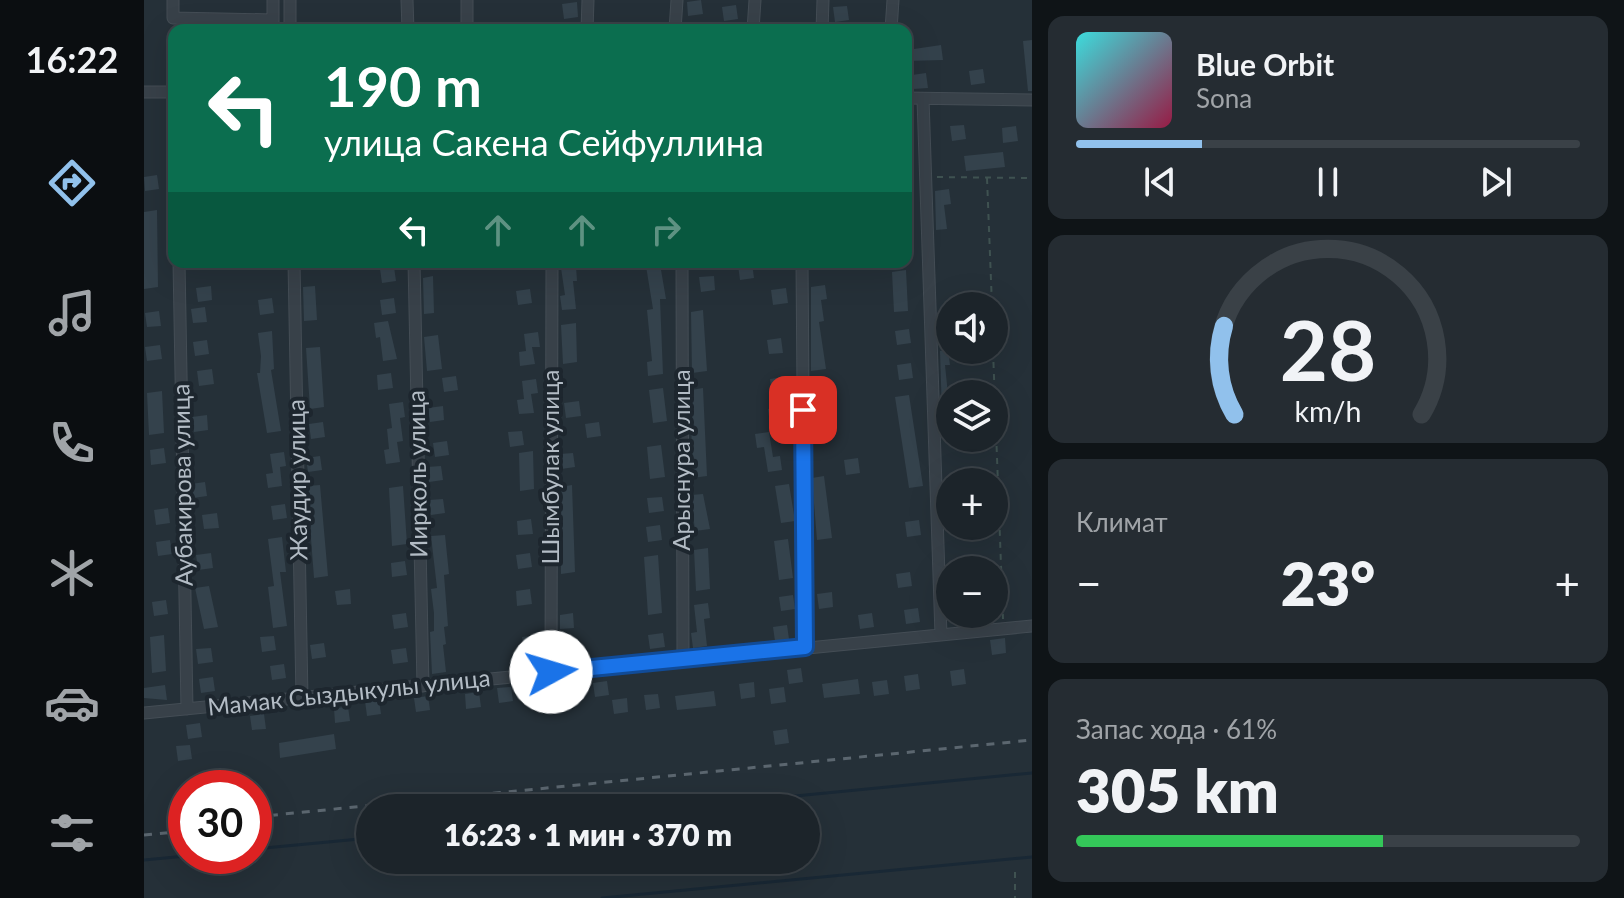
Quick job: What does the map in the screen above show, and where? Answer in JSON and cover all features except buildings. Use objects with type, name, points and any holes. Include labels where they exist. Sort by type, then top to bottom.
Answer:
[{"type":"street","points":[[173,0],[173,18],[259,24]]},
{"type":"street","points":[[273,0],[273,24]]},
{"type":"street","points":[[290,0],[290,24]]},
{"type":"street","points":[[407,0],[408,24]]},
{"type":"street","points":[[467,0],[467,24]]},
{"type":"street","points":[[587,24],[588,0]]},
{"type":"street","points":[[675,24],[677,0]]},
{"type":"street","points":[[753,24],[755,0]]},
{"type":"street","points":[[822,24],[823,0]]},
{"type":"street","points":[[891,24],[893,0]]},
{"type":"street","points":[[144,92],[168,92]]},
{"type":"street","points":[[912,98],[1032,100]]},
{"type":"street","points":[[923,99],[941,635]]},
{"type":"street","name":"Аубакирова улица","points":[[179,268],[187,709]]},
{"type":"street","name":"Жаудир улица","points":[[294,268],[302,698]]},
{"type":"street","name":"Иирколь улица","points":[[414,268],[423,686]]},
{"type":"street","name":"Шымбулак улица","points":[[551,672],[552,268]]},
{"type":"street","name":"Арыснура улица","points":[[682,268],[683,659]]},
{"type":"street","points":[[802,268],[805,647]]},
{"type":"street","name":"Мамак Сыздыкулы улица","points":[[1008,628],[1032,626]]},
{"type":"street","name":"Мамак Сыздыкулы улица","points":[[144,713],[1004,628]]},
{"type":"path","points":[[912,177],[1032,178]]},
{"type":"path","points":[[987,178],[991,292]]},
{"type":"path","points":[[994,364],[1001,556]]},
{"type":"path","points":[[1015,872],[1015,898]]},
{"type":"waterway","points":[[817,794],[1032,773]]},
{"type":"waterway","points":[[272,847],[356,839]]},
{"type":"waterway","points":[[602,898],[1032,857]]},
{"type":"waterway","points":[[144,860],[168,858]]},
{"type":"railway","points":[[272,815],[1032,740]]},
{"type":"railway","points":[[144,835],[168,833]]},
{"type":"route","points":[[551,672],[805,647],[803,410]]}]
